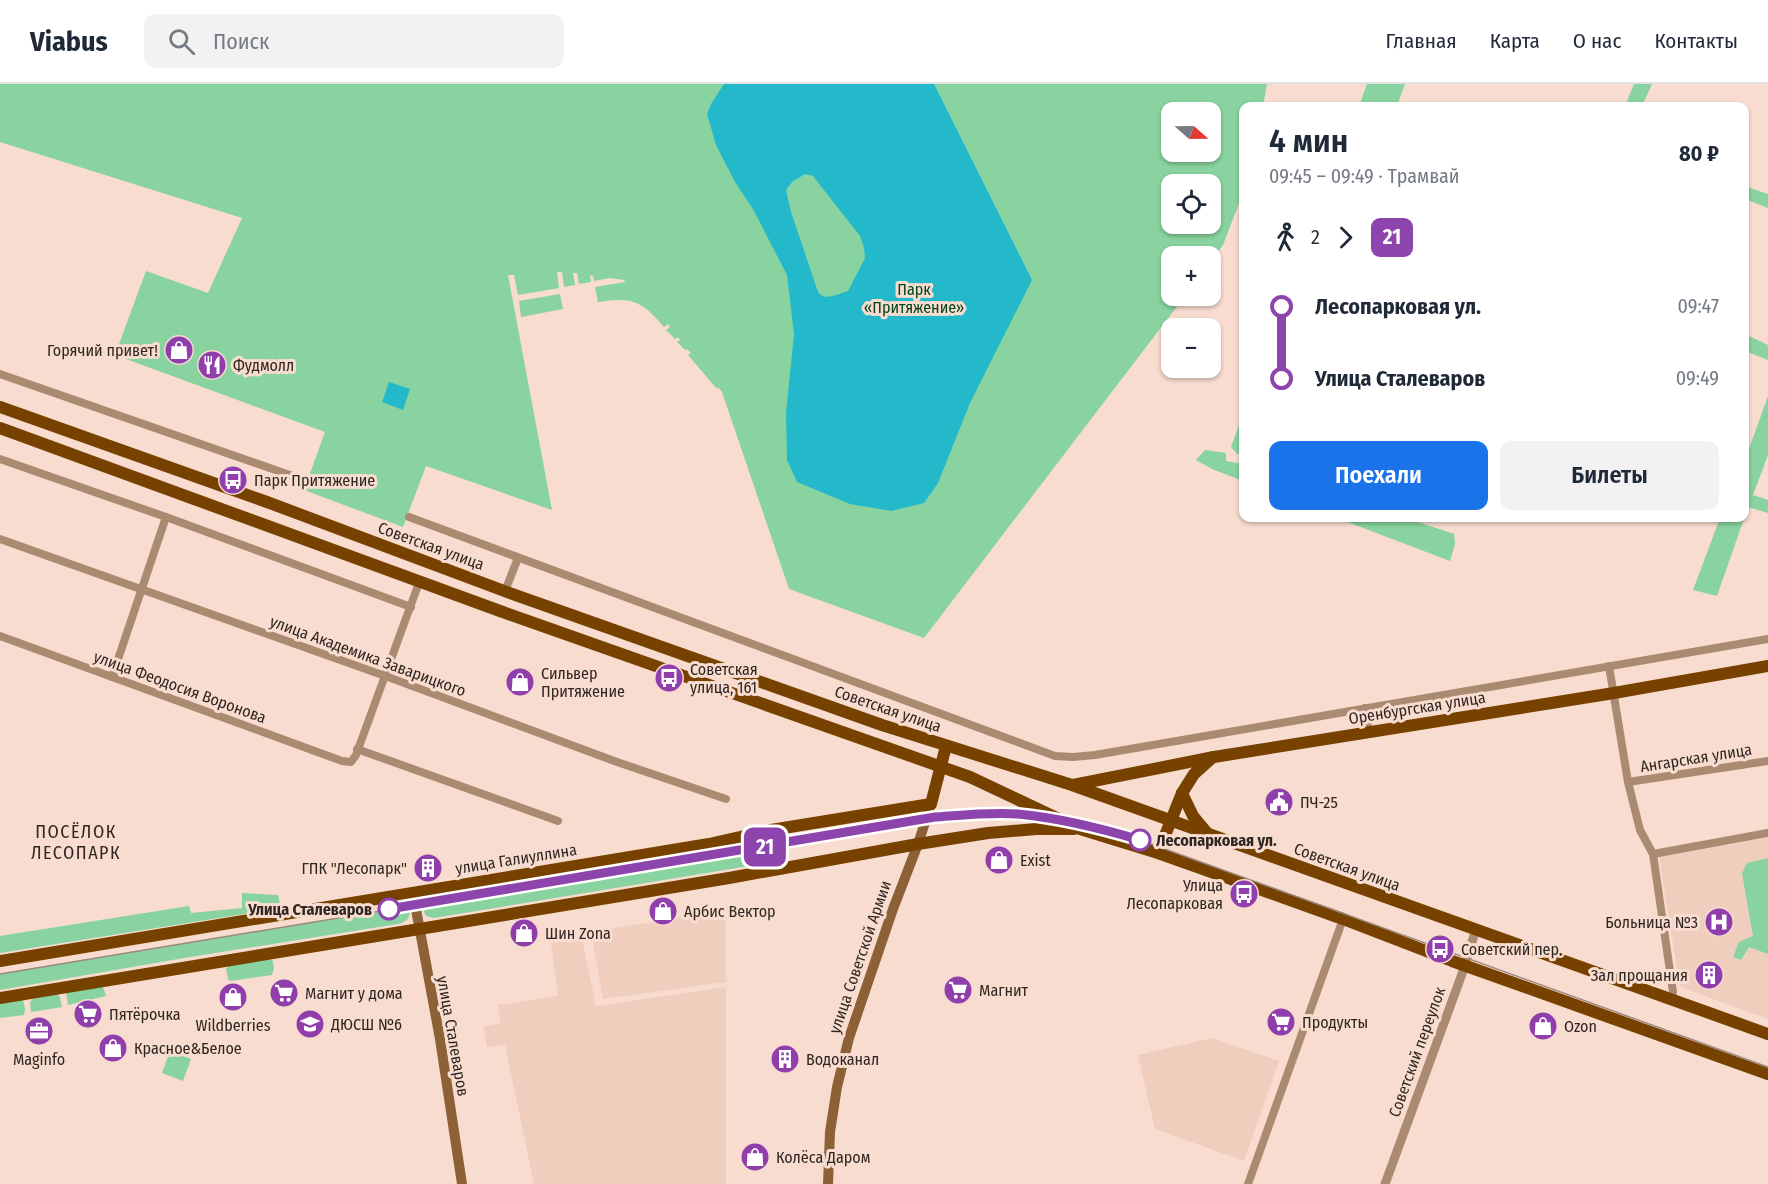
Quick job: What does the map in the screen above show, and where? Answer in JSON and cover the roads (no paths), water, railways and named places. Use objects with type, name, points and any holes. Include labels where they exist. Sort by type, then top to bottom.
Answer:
[{"type":"main road","name":"Советская улица","points":[[0,406],[505,591],[898,731],[1071,785],[1768,1034]]},
{"type":"main road","points":[[32,440],[39,421]]},
{"type":"main road","points":[[0,428],[498,610],[970,777],[1080,829],[1158,853],[1768,1074]]},
{"type":"main road","points":[[498,610],[505,591]]},
{"type":"main road","name":"Оренбургская улица","points":[[1071,785],[1214,757],[1768,666]]},
{"type":"main road","name":"улица Советской Армии","points":[[828,1184],[830,1132],[837,1086],[849,1038],[918,844],[946,746]]},
{"type":"main road","points":[[1158,853],[1182,793],[1194,774],[1214,757]]},
{"type":"main road","points":[[1182,793],[1193,816],[1209,835]]},
{"type":"main road","name":"улица Галиуллина","points":[[0,961],[709,844],[771,830],[931,804]]},
{"type":"main road","points":[[0,998],[988,833],[1036,829],[1080,829]]},
{"type":"main road","name":"улица Сталеваров","points":[[413,893],[440,1039],[462,1184]]},
{"type":"street","points":[[0,374],[304,480]]},
{"type":"street","points":[[0,459],[411,607]]},
{"type":"street","points":[[409,517],[1055,756],[1095,755],[1768,639]]},
{"type":"street","points":[[112,677],[166,518]]},
{"type":"street","name":"улица Академика Заварицкого","points":[[0,539],[606,758],[726,799]]},
{"type":"street","points":[[505,591],[518,558]]},
{"type":"street","points":[[420,580],[357,749],[558,821]]},
{"type":"street","name":"улица Феодосия Воронова","points":[[0,636],[342,761],[351,762],[357,749]]},
{"type":"street","points":[[1609,666],[1628,782],[1640,830],[1653,854],[1673,992],[1671,998]]},
{"type":"street","points":[[1365,708],[1369,732]]},
{"type":"street","name":"Ангарская улица","points":[[1628,782],[1768,760]]},
{"type":"street","points":[[1653,854],[1768,833]]},
{"type":"street","points":[[1248,1184],[1343,919]]},
{"type":"street","name":"Советский переулок","points":[[1385,1184],[1476,929]]},
{"type":"water","points":[[724,84],[934,84],[1032,280],[970,403],[938,483],[924,503],[891,511],[850,504],[797,482],[787,460],[786,413],[794,334],[787,275],[716,145],[707,114]],"holes":[[[805,174],[813,176],[860,236],[864,248],[865,258],[848,291],[830,296],[821,295],[817,290],[786,190],[792,182]]]},
{"type":"water","points":[[389,382],[410,389],[403,410],[382,402]]},
{"type":"tram line","points":[[0,974],[935,817],[1017,814],[1061,820],[1140,840],[1768,1067]]},
{"type":"tram line","name":"21","points":[[389,909],[935,817],[1017,814],[1061,820],[1140,840]]},
{"type":"place","name":"Горячий привет!","points":[[179,350]]},
{"type":"place","name":"Фудмолл","points":[[212,365]]},
{"type":"place","name":"Парк Притяжение","points":[[233,480]]},
{"type":"place","name":"Советская улица, 161","points":[[669,678]]},
{"type":"place","name":"Сильвер Притяжение","points":[[520,682]]},
{"type":"place","name":"ПЧ-25","points":[[1279,802]]},
{"type":"place","name":"Лесопарковая ул.","points":[[1140,840]]},
{"type":"place","name":"Exist","points":[[999,860]]},
{"type":"place","name":"ГПК \"Лесопарк\"","points":[[428,868]]},
{"type":"place","name":"Улица Лесопарковая","points":[[1244,894]]},
{"type":"place","name":"Улица Сталеваров","points":[[389,909]]},
{"type":"place","name":"Арбис Вектор","points":[[663,911]]},
{"type":"place","name":"Больница №3","points":[[1719,922]]},
{"type":"place","name":"Шин Zona","points":[[524,933]]},
{"type":"place","name":"Советский пер.","points":[[1440,949]]},
{"type":"place","name":"Зал прощания","points":[[1709,975]]},
{"type":"place","name":"Магнит","points":[[958,990]]},
{"type":"place","name":"Магнит у дома","points":[[284,993]]},
{"type":"place","name":"Wildberries","points":[[233,997]]},
{"type":"place","name":"Пятёрочка","points":[[88,1014]]},
{"type":"place","name":"Продукты","points":[[1281,1022]]},
{"type":"place","name":"ДЮСШ №6","points":[[310,1024]]},
{"type":"place","name":"Ozon","points":[[1543,1026]]},
{"type":"place","name":"Maginfo","points":[[39,1031]]},
{"type":"place","name":"Красное&Белое","points":[[113,1048]]},
{"type":"place","name":"Водоканал","points":[[785,1059]]},
{"type":"place","name":"Колёса Даром","points":[[755,1157]]},
{"type":"district","name":"ПОСЁЛОК ЛЕСОПАРК","points":[[76,842]]},
{"type":"park label","name":"Парк «Притяжение»","points":[[914,298]]}]
